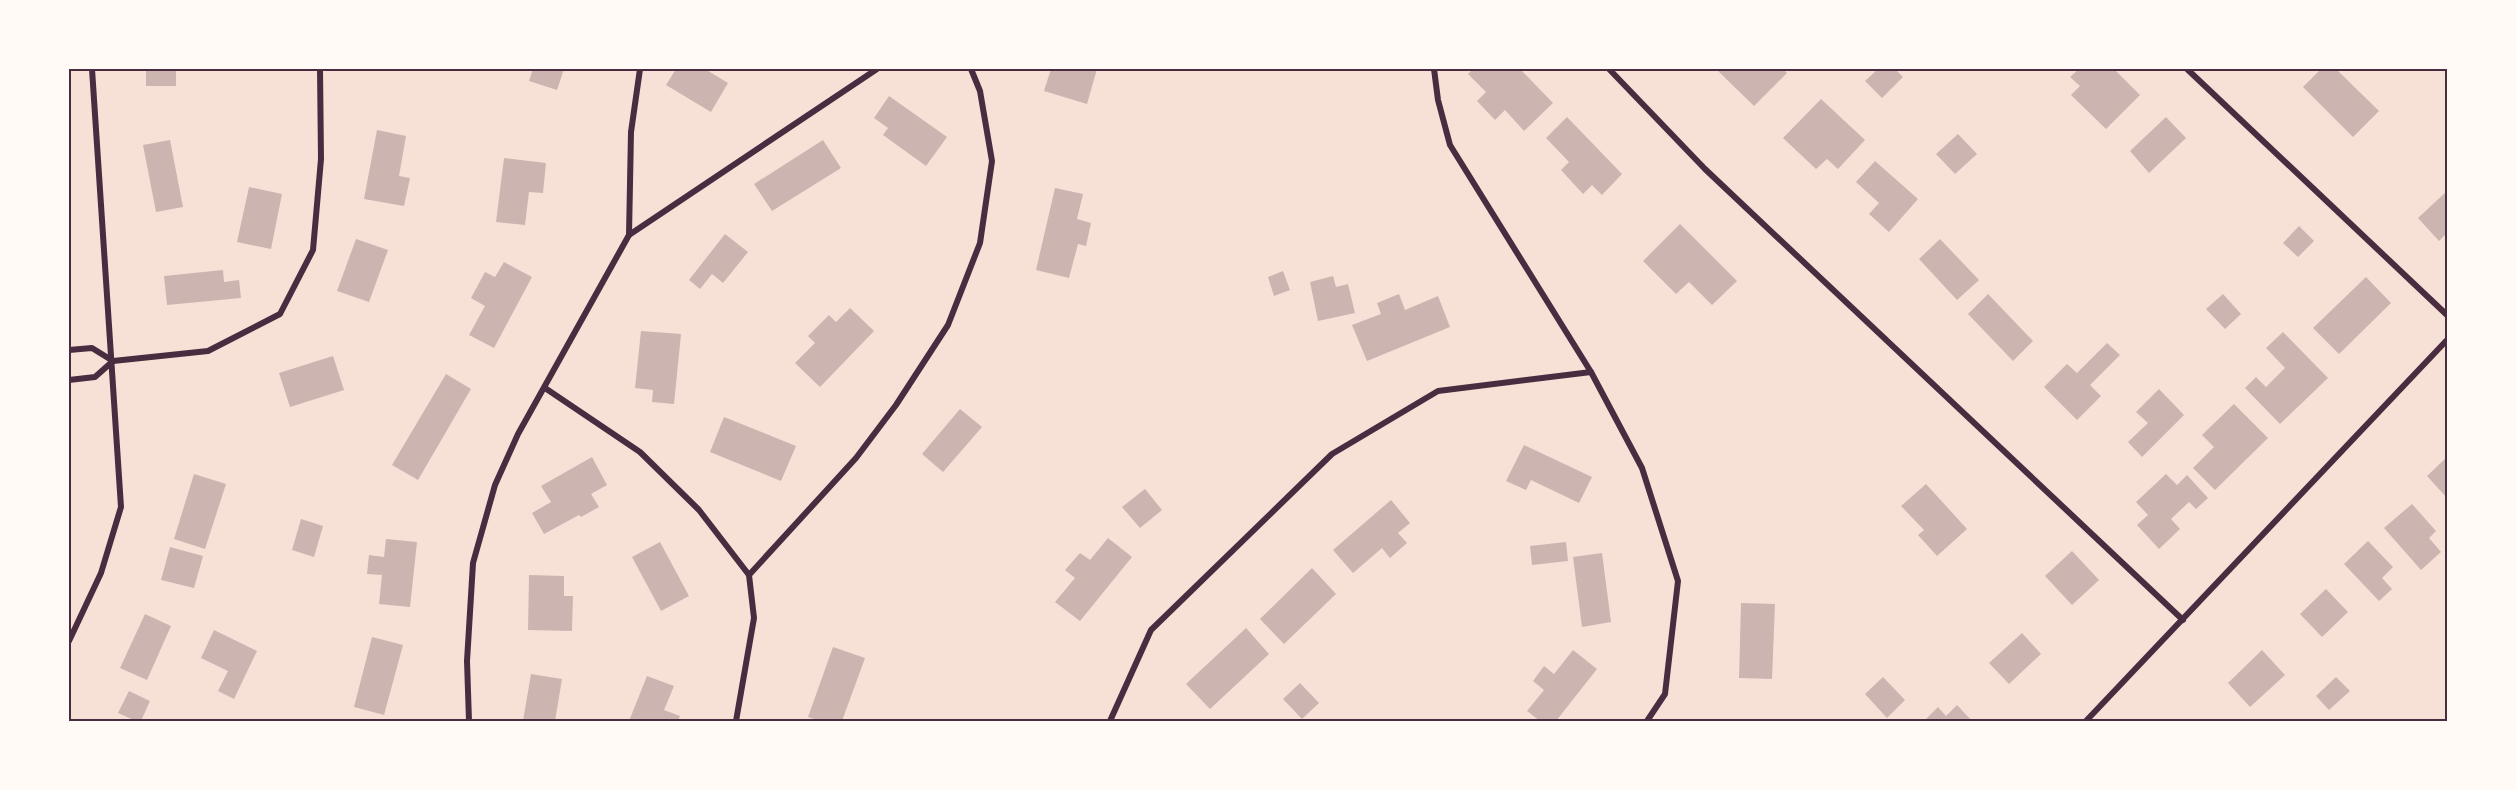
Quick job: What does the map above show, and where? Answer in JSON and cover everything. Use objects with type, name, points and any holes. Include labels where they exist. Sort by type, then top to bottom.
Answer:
[{"type":"street","points":[[69,641],[101,573],[121,507],[92,69]]},
{"type":"street","points":[[69,380],[95,377],[113,361],[208,351],[280,314],[313,250],[321,159],[320,69]]},
{"type":"street","points":[[629,236],[631,132],[640,69]]},
{"type":"street","points":[[469,721],[467,661],[473,563],[495,485],[518,434],[629,236],[877,69]]},
{"type":"street","points":[[749,575],[855,458],[896,405],[948,325],[980,243],[992,161],[980,91],[971,69]]},
{"type":"street","points":[[1434,69],[1438,99],[1450,145],[1591,372],[1642,468],[1678,580],[1665,693],[1647,721]]},
{"type":"street","points":[[1609,69],[1705,169],[2183,620]]},
{"type":"street","points":[[2187,69],[2447,315]]},
{"type":"street","points":[[2086,721],[2447,340]]},
{"type":"street","points":[[69,350],[92,348],[113,361]]},
{"type":"street","points":[[1110,721],[1151,630],[1332,454],[1438,391],[1591,372]]},
{"type":"street","points":[[544,388],[640,452],[699,510],[749,575],[754,618],[736,721]]},
{"type":"building","points":[[146,69],[176,69],[176,86],[146,86]]},
{"type":"building","points":[[533,69],[564,69],[557,90],[529,81]]},
{"type":"building","points":[[676,69],[705,69],[728,83],[711,112],[666,85]]},
{"type":"building","points":[[1051,69],[1097,69],[1087,104],[1044,91]]},
{"type":"building","points":[[1473,69],[1520,69],[1553,103],[1524,131],[1505,110],[1495,120],[1477,101],[1486,92],[1468,74]]},
{"type":"building","points":[[1716,69],[1783,69],[1787,73],[1754,106]]},
{"type":"building","points":[[1878,69],[1895,69],[1903,77],[1882,98],[1865,81]]},
{"type":"building","points":[[2079,69],[2114,69],[2140,95],[2106,129],[2071,95],[2080,86],[2070,77]]},
{"type":"building","points":[[2321,69],[2336,69],[2379,111],[2353,137],[2303,87]]},
{"type":"building","points":[[889,96],[947,137],[926,166],[883,135],[888,128],[874,118]]},
{"type":"building","points":[[1821,99],[1865,140],[1838,169],[1827,159],[1816,169],[1783,138]]},
{"type":"building","points":[[1567,117],[1622,174],[1602,195],[1592,185],[1583,194],[1561,170],[1569,162],[1546,138]]},
{"type":"building","points":[[2166,117],[2186,138],[2149,173],[2130,151]]},
{"type":"building","points":[[377,130],[406,136],[399,176],[410,178],[404,206],[364,199]]},
{"type":"building","points":[[1958,134],[1977,154],[1955,174],[1936,154]]},
{"type":"building","points":[[170,140],[183,207],[156,212],[143,145]]},
{"type":"building","points":[[823,140],[841,168],[772,211],[754,184]]},
{"type":"building","points":[[504,158],[546,163],[543,193],[529,192],[525,225],[496,222]]},
{"type":"building","points":[[1875,161],[1918,199],[1889,232],[1869,214],[1879,203],[1856,182]]},
{"type":"building","points":[[249,187],[282,194],[271,249],[237,242]]},
{"type":"building","points":[[1055,188],[1083,194],[1077,219],[1091,223],[1086,246],[1078,244],[1069,278],[1036,270]]},
{"type":"building","points":[[2447,191],[2447,233],[2439,241],[2418,218]]},
{"type":"building","points":[[1680,224],[1737,281],[1712,305],[1689,282],[1676,294],[1643,261]]},
{"type":"building","points":[[2299,226],[2314,241],[2298,257],[2283,243]]},
{"type":"building","points":[[725,234],[748,252],[723,283],[712,274],[700,289],[689,280]]},
{"type":"building","points":[[356,239],[388,250],[369,302],[337,291]]},
{"type":"building","points":[[1940,239],[1979,280],[1957,300],[1919,259]]},
{"type":"building","points":[[504,262],[532,277],[494,348],[469,335],[485,306],[471,298],[485,272],[495,277]]},
{"type":"building","points":[[223,270],[224,282],[239,280],[241,298],[167,305],[164,276]]},
{"type":"building","points":[[1283,271],[1290,290],[1274,296],[1268,277]]},
{"type":"building","points":[[1333,276],[1336,287],[1348,284],[1355,313],[1318,321],[1310,282]]},
{"type":"building","points":[[2366,277],[2391,303],[2339,354],[2313,328]]},
{"type":"building","points":[[1399,294],[1405,310],[1438,296],[1450,327],[1367,361],[1352,325],[1381,314],[1377,303]]},
{"type":"building","points":[[1988,294],[2033,341],[2013,361],[1968,314]]},
{"type":"building","points":[[2223,294],[2241,314],[2225,329],[2206,309]]},
{"type":"building","points":[[850,308],[874,331],[820,387],[795,363],[815,343],[808,336],[829,315],[836,322]]},
{"type":"building","points":[[641,331],[681,334],[674,404],[652,402],[653,390],[635,388]]},
{"type":"building","points":[[2283,332],[2328,378],[2280,424],[2245,388],[2256,377],[2266,387],[2285,368],[2266,348]]},
{"type":"building","points":[[2107,343],[2120,355],[2090,385],[2101,396],[2077,420],[2044,387],[2067,364],[2077,373]]},
{"type":"building","points":[[333,356],[344,390],[290,407],[279,373]]},
{"type":"building","points":[[446,374],[471,389],[418,480],[392,465]]},
{"type":"building","points":[[2159,389],[2184,415],[2142,457],[2128,442],[2148,423],[2136,412]]},
{"type":"building","points":[[2234,404],[2268,438],[2215,490],[2193,468],[2214,447],[2202,435]]},
{"type":"building","points":[[960,409],[982,427],[943,472],[922,454]]},
{"type":"building","points":[[724,417],[796,446],[781,481],[710,452]]},
{"type":"building","points":[[1524,445],[1592,477],[1579,503],[1531,480],[1526,490],[1506,481]]},
{"type":"building","points":[[592,457],[607,485],[591,494],[599,507],[544,534],[532,513],[551,502],[541,486]]},
{"type":"building","points":[[2447,457],[2447,498],[2427,476]]},
{"type":"building","points":[[194,474],[226,484],[205,549],[174,539]]},
{"type":"building","points":[[2166,474],[2177,485],[2187,475],[2208,498],[2196,509],[2189,502],[2171,519],[2180,529],[2159,549],[2137,525],[2148,515],[2136,502]]},
{"type":"building","points":[[1926,484],[1967,529],[1937,556],[1918,535],[1924,530],[1901,506]]},
{"type":"building","points":[[1145,489],[1162,510],[1140,528],[1122,507]]},
{"type":"building","points":[[1391,500],[1410,523],[1398,533],[1407,543],[1390,558],[1382,548],[1353,573],[1333,550]]},
{"type":"building","points":[[2412,504],[2436,531],[2429,538],[2441,552],[2421,570],[2384,528]]},
{"type":"building","points":[[301,519],[323,526],[314,557],[292,550]]},
{"type":"building","points":[[1108,538],[1132,557],[1080,621],[1055,602],[1075,578],[1065,570],[1080,553],[1090,560]]},
{"type":"building","points":[[386,539],[417,542],[410,607],[379,604],[382,575],[367,574],[369,555],[384,557]]},
{"type":"building","points":[[2368,541],[2393,567],[2382,578],[2392,589],[2379,601],[2344,564]]},
{"type":"building","points":[[660,542],[689,596],[661,611],[632,557]]},
{"type":"building","points":[[1566,542],[1568,561],[1532,565],[1530,546]]},
{"type":"building","points":[[170,547],[203,556],[194,588],[161,580]]},
{"type":"building","points":[[2072,551],[2099,580],[2072,605],[2045,576]]},
{"type":"building","points":[[1602,553],[1611,622],[1582,627],[1573,557]]},
{"type":"building","points":[[1312,568],[1336,594],[1284,644],[1260,619]]},
{"type":"building","points":[[529,575],[564,576],[564,596],[573,596],[572,631],[528,630]]},
{"type":"building","points":[[2326,589],[2348,612],[2322,637],[2300,614]]},
{"type":"building","points":[[1741,603],[1775,604],[1772,679],[1739,678]]},
{"type":"building","points":[[145,614],[171,626],[147,680],[120,668]]},
{"type":"building","points":[[1246,628],[1269,654],[1210,709],[1186,684]]},
{"type":"building","points":[[214,630],[257,651],[234,699],[218,691],[228,671],[201,658]]},
{"type":"building","points":[[2022,633],[2041,654],[2009,684],[1989,663]]},
{"type":"building","points":[[372,637],[403,645],[384,715],[354,707]]},
{"type":"building","points":[[833,647],[865,658],[842,721],[820,721],[808,717]]},
{"type":"building","points":[[1573,650],[1597,669],[1556,721],[1540,721],[1527,711],[1544,690],[1533,681],[1544,666],[1554,674]]},
{"type":"building","points":[[2262,650],[2285,675],[2250,707],[2228,683]]},
{"type":"building","points":[[531,674],[562,679],[555,721],[523,721]]},
{"type":"building","points":[[647,676],[674,686],[664,710],[680,716],[678,721],[629,721]]},
{"type":"building","points":[[1883,677],[1905,700],[1887,718],[1865,694]]},
{"type":"building","points":[[2336,677],[2350,691],[2329,710],[2316,696]]},
{"type":"building","points":[[1300,683],[1319,703],[1302,719],[1283,699]]},
{"type":"building","points":[[129,691],[150,701],[141,721],[118,713]]},
{"type":"building","points":[[1957,705],[1972,721],[1924,721],[1938,707],[1946,716]]}]
